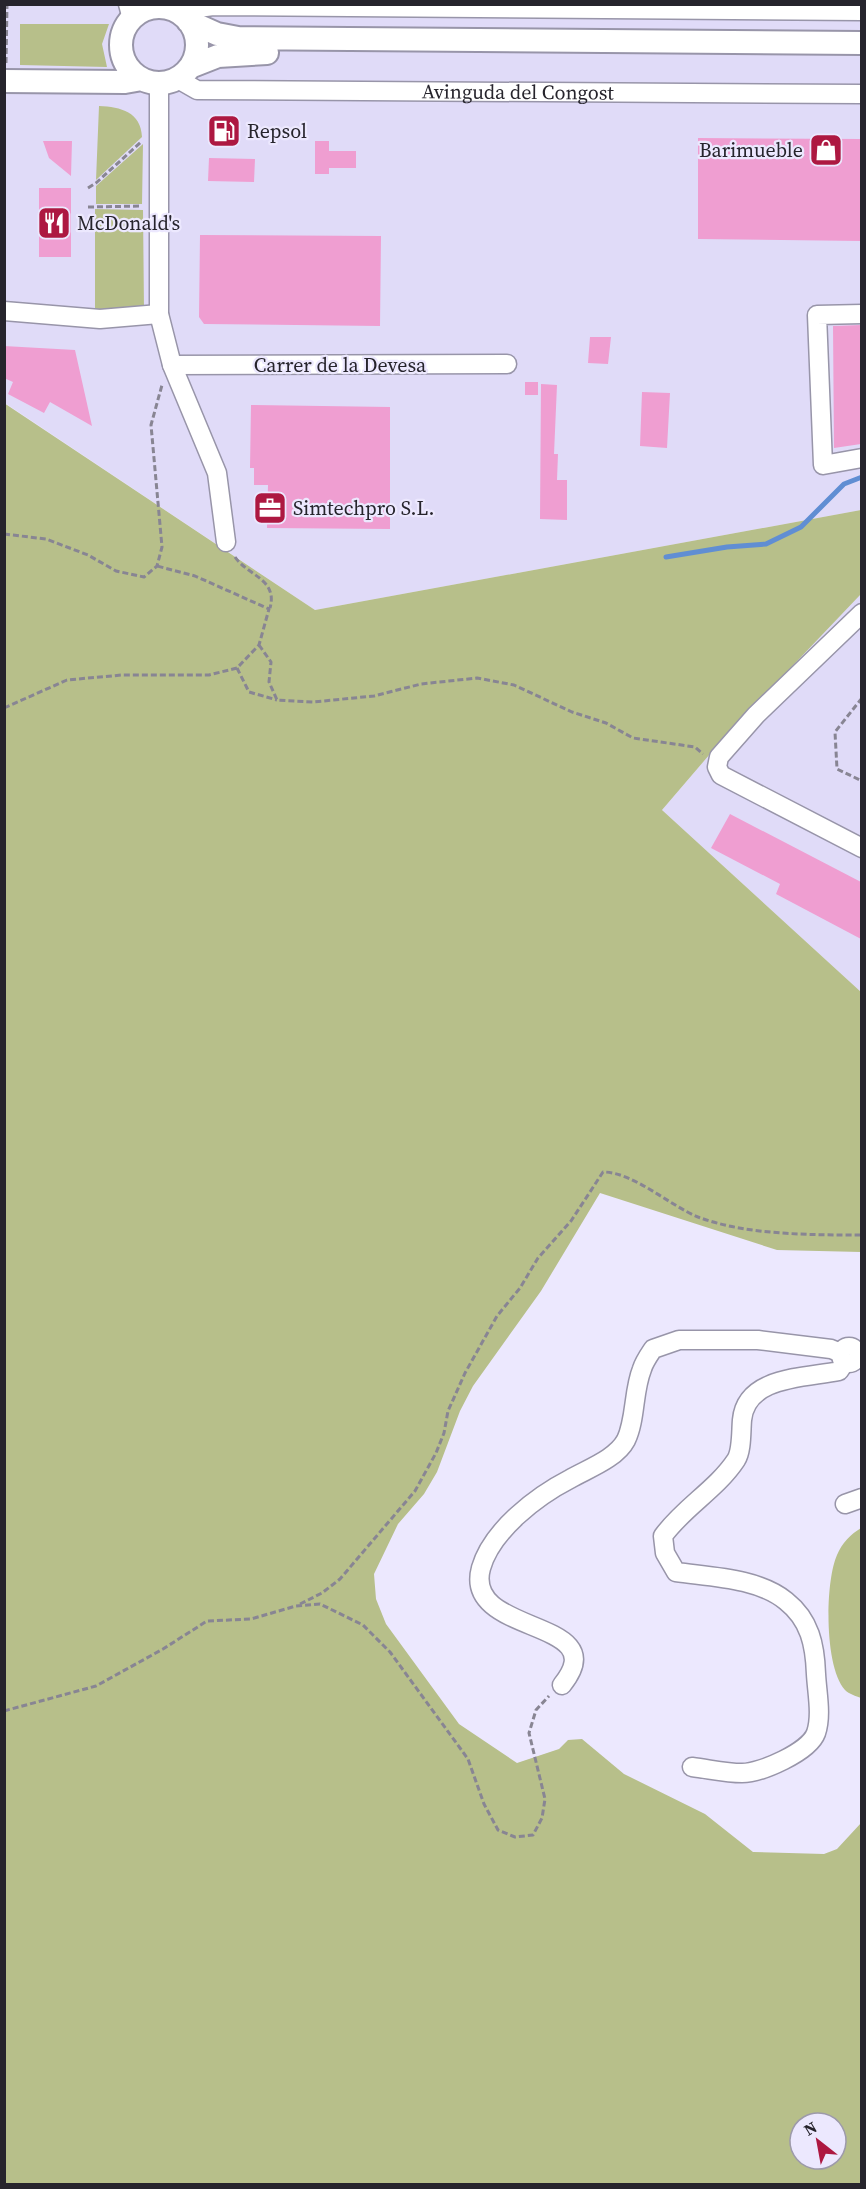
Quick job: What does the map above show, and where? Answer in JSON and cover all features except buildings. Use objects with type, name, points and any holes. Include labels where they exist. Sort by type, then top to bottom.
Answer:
[{"type":"main road","name":"Avinguda del Congost","points":[[861,44],[238,38],[217,34],[182,16],[140,8],[123,34],[122,52],[129,68],[167,77],[218,56],[240,53],[861,57]]},
{"type":"main road","points":[[5,76],[35,81],[125,82],[167,77],[197,45],[182,16]]},
{"type":"street","name":"Avinguda del Congost","points":[[182,16],[213,6],[850,9]]},
{"type":"street","name":"Avinguda del Congost","points":[[167,77],[197,90],[861,94]]},
{"type":"street","points":[[167,77],[159,314],[172,365],[217,473],[226,542]]},
{"type":"street","points":[[4,311],[100,319],[159,314]]},
{"type":"street","points":[[861,314],[817,315],[823,465],[861,458]]},
{"type":"street","name":"Carrer de la Devesa","points":[[172,365],[507,364]]},
{"type":"street","points":[[860,616],[756,715],[718,757],[717,767],[722,775],[861,848]]},
{"type":"street","points":[[562,1685],[571,1674],[574,1660],[567,1645],[551,1632],[499,1612],[484,1599],[478,1580],[483,1563],[505,1528],[536,1499],[599,1465],[626,1441],[641,1369],[653,1349],[679,1340],[758,1340],[831,1349],[851,1354],[839,1371],[760,1387],[749,1396],[743,1408],[738,1458],[714,1487],[687,1508],[663,1536],[665,1552],[676,1572],[737,1581],[770,1592],[785,1600],[801,1615],[811,1634],[815,1652],[818,1713],[816,1732],[811,1743],[782,1761],[745,1773],[692,1767]]},
{"type":"path","points":[[5,76],[7,4]]},
{"type":"path","points":[[88,188],[145,139]]},
{"type":"path","points":[[4,534],[46,539],[88,555],[116,571],[144,577],[157,566],[162,547],[151,425],[159,391],[172,365]]},
{"type":"path","points":[[4,708],[67,680],[122,675],[208,675],[237,668],[259,645],[272,599],[267,583],[237,560],[226,542]]},
{"type":"path","points":[[157,566],[195,576],[269,609]]},
{"type":"path","points":[[259,645],[271,662],[268,682],[277,700]]},
{"type":"path","points":[[237,668],[249,692],[277,700],[313,702],[374,696],[421,684],[462,679],[492,680],[535,693],[572,712],[606,723],[633,738],[695,747],[717,767]]},
{"type":"path","points":[[861,698],[835,732],[837,768],[861,781]]},
{"type":"path","points":[[4,1711],[96,1686],[163,1649],[207,1621],[251,1619],[296,1606],[322,1593],[340,1579],[415,1491],[436,1454],[444,1433],[448,1411],[465,1373],[497,1316],[520,1288],[538,1258],[571,1221],[603,1172],[611,1172],[631,1181],[698,1217],[730,1225],[789,1233],[861,1236]]},
{"type":"path","points":[[296,1606],[320,1604],[341,1612],[363,1624],[390,1652],[468,1759],[484,1804],[498,1830],[514,1837],[533,1835],[542,1818],[545,1799],[529,1733],[536,1710],[562,1685]]},
{"type":"shaded area","points":[[4,5],[861,5],[861,510],[315,610],[5,403]]},
{"type":"shaded area","points":[[861,594],[861,992],[662,810],[722,740]]},
{"type":"green space","points":[[20,24],[109,24],[102,44],[107,67],[20,65]]},
{"type":"green space","points":[[99,106],[122,110],[134,116],[141,129],[142,137],[96,180]]},
{"type":"green space","points":[[143,144],[142,204],[96,204],[96,186]]},
{"type":"green space","points":[[95,209],[143,210],[144,309],[95,310]]},
{"type":"green space","points":[[4,403],[315,610],[861,510],[861,594],[722,740],[662,810],[861,992],[861,1252],[777,1250],[600,1193],[541,1291],[473,1386],[460,1411],[437,1472],[424,1494],[398,1524],[374,1574],[376,1599],[386,1624],[459,1724],[517,1763],[559,1749],[568,1740],[582,1739],[624,1774],[705,1814],[753,1852],[824,1854],[837,1849],[861,1823],[861,2184],[5,2184]]},
{"type":"green space","points":[[861,1528],[861,1698],[845,1690],[838,1679],[830,1644],[829,1604],[830,1584],[837,1555],[847,1539]]},
{"type":"waterway","points":[[666,557],[727,547],[766,544],[801,527],[844,484],[862,477]]},
{"type":"place","name":"Repsol","points":[[224,131]]},
{"type":"place","name":"Barimueble","points":[[826,150]]},
{"type":"place","name":"McDonald's","points":[[54,223]]},
{"type":"place","name":"Simtechpro S.L.","points":[[270,508]]}]
